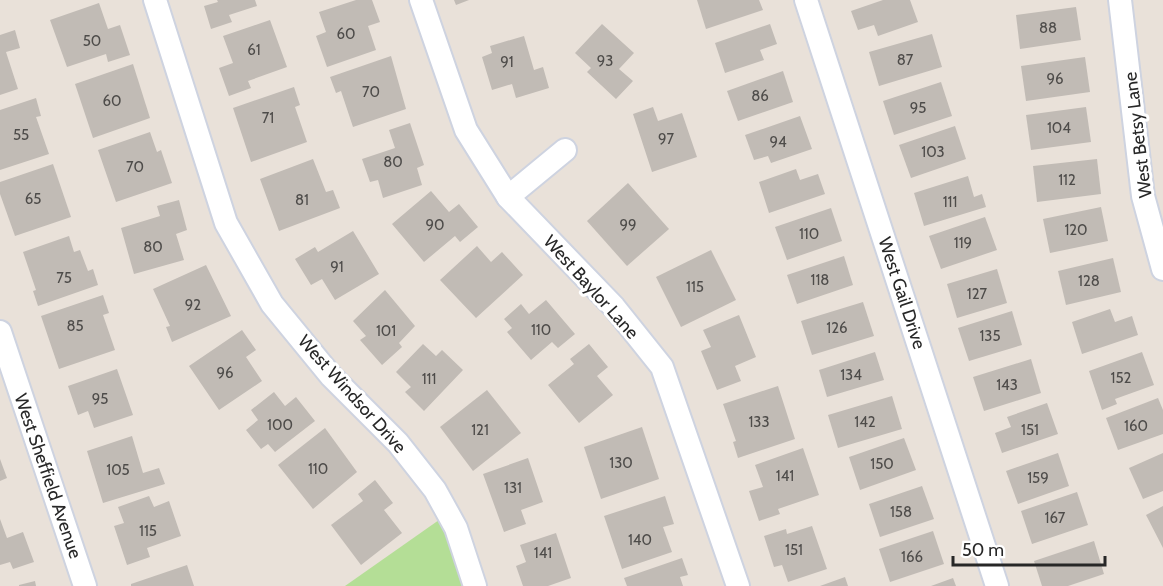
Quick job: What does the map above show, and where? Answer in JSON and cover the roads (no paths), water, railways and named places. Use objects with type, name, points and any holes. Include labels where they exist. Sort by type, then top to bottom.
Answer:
[{"type":"street","name":"West Windsor Drive","points":[[155,0],[226,223],[272,304],[331,376],[398,443],[435,490],[456,528],[476,586]]},
{"type":"street","name":"West Baylor Lane","points":[[421,0],[466,130],[508,197],[614,307],[662,368],[738,586]]},
{"type":"street","name":"West Gail Drive","points":[[806,0],[997,586]]},
{"type":"street","name":"West Betsy Lane","points":[[1120,0],[1153,193],[1163,269]]},
{"type":"street","points":[[508,197],[565,150]]},
{"type":"street","name":"West Sheffield Avenue","points":[[0,332],[85,586]]}]
